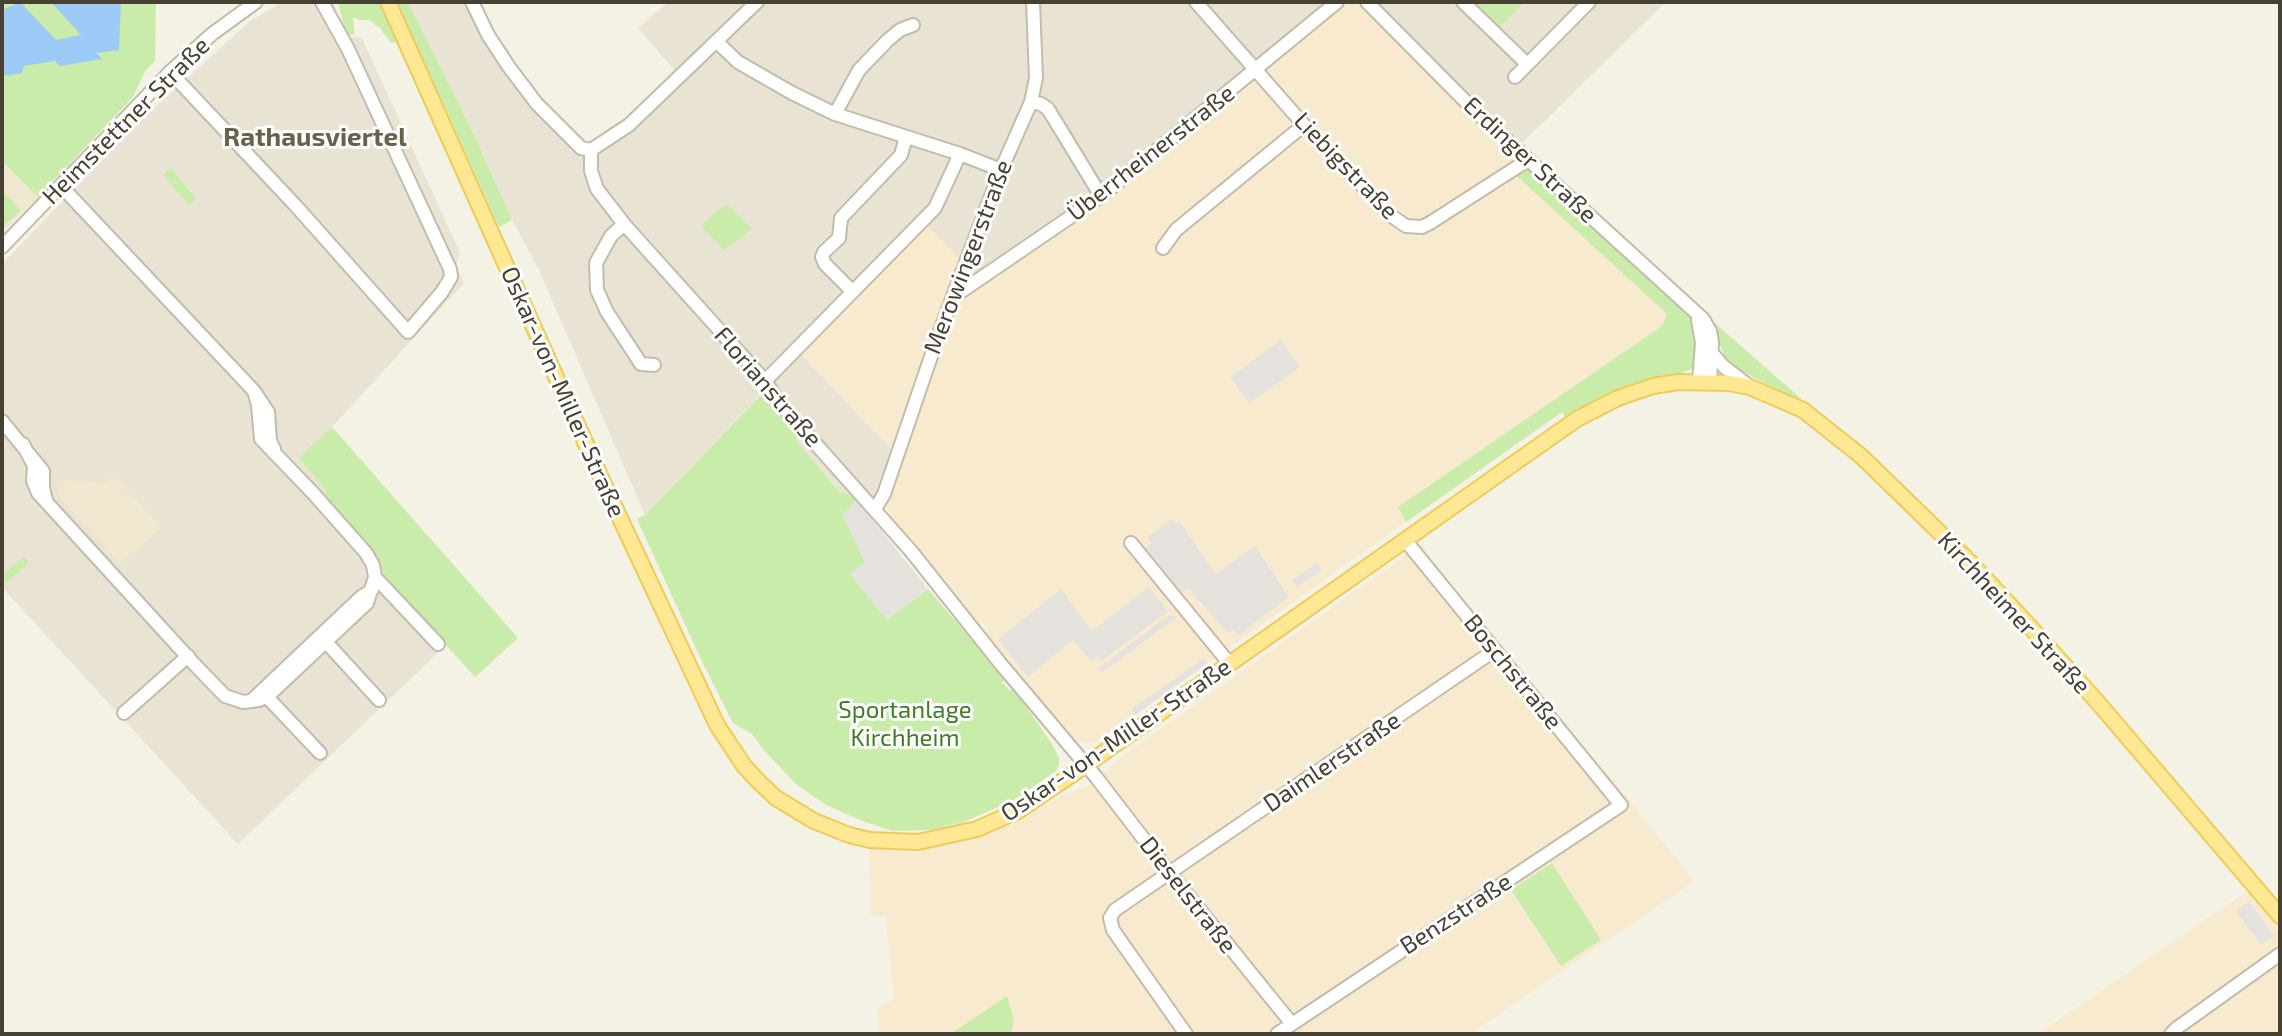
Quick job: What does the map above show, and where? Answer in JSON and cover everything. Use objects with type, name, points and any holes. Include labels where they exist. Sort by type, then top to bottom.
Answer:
[{"type":"main road","name":"Oskar-von-Miller-Straße","points":[[388,2],[603,482],[728,744],[759,782],[794,811],[832,829],[870,840],[918,842],[958,835],[1018,811],[1596,408],[1645,388],[1678,382],[1704,382]]},
{"type":"main road","name":"Kirchheimer Straße","points":[[1704,382],[1750,387],[1803,410],[1861,456],[1971,563],[2100,705],[2280,916]]},
{"type":"street","name":"Heimstettner Straße","points":[[2,247],[170,72],[212,34],[256,2]]},
{"type":"street","points":[[170,72],[296,206],[408,332],[442,292],[451,277],[450,269],[348,49],[322,2]]},
{"type":"street","points":[[472,2],[488,35],[537,104],[581,148],[591,150],[629,125],[757,2]]},
{"type":"street","name":"Merowingerstraße","points":[[875,509],[884,494],[919,386],[955,290],[1031,102],[1036,78],[1033,2]]},
{"type":"street","name":"Liebigstraße","points":[[1196,2],[1304,125],[1390,215],[1406,226],[1422,227],[1430,223],[1528,160]]},
{"type":"street","name":"Überrheinerstraße","points":[[955,290],[962,291],[1101,196],[1337,2]]},
{"type":"street","name":"Erdinger Straße","points":[[1367,2],[1477,113],[1703,319],[1710,331],[1713,354],[1704,382]]},
{"type":"street","points":[[1463,2],[1527,64]]},
{"type":"street","points":[[1515,77],[1589,2]]},
{"type":"street","points":[[835,114],[859,70],[888,40],[900,30],[913,25]]},
{"type":"street","points":[[717,42],[738,62],[835,114],[1001,170]]},
{"type":"street","points":[[1031,102],[1048,109],[1101,196]]},
{"type":"street","points":[[1163,248],[1176,230],[1304,125]]},
{"type":"street","points":[[852,291],[822,257],[839,238],[841,218],[901,155],[906,137]]},
{"type":"street","name":"Florianstraße","points":[[591,150],[591,171],[597,189],[624,224],[875,509],[1086,765]]},
{"type":"street","points":[[765,381],[935,208],[960,154]]},
{"type":"street","points":[[2,421],[23,444],[34,466],[34,487],[225,696],[251,701],[267,697],[367,603],[374,583],[373,565],[366,553],[261,439],[254,391],[61,186]]},
{"type":"street","points":[[624,224],[611,236],[596,263],[597,290],[607,312],[641,364],[654,365]]},
{"type":"street","points":[[1696,313],[1701,330],[1704,382]]},
{"type":"street","name":"Erdinger Straße","points":[[1713,354],[1750,387]]},
{"type":"street","name":"Boschstraße","points":[[1405,540],[1621,805]]},
{"type":"street","points":[[1131,543],[1229,663]]},
{"type":"street","points":[[374,583],[438,644]]},
{"type":"street","points":[[251,701],[374,583]]},
{"type":"street","points":[[326,642],[379,700]]},
{"type":"street","name":"Daimlerstraße","points":[[1186,1034],[1113,930],[1110,918],[1115,910],[1495,650]]},
{"type":"street","points":[[124,713],[188,656]]},
{"type":"street","points":[[267,697],[320,753]]},
{"type":"street","name":"Dieselstraße","points":[[1086,765],[1292,1024]]},
{"type":"street","name":"Benzstraße","points":[[1277,1034],[1621,805]]},
{"type":"street","points":[[2171,1034],[2280,954]]},
{"type":"shaded area","points":[[282,2],[333,2],[344,31],[350,37],[362,38],[460,253],[456,265],[464,283],[332,427],[298,458],[327,491],[323,496],[378,563],[387,580],[446,645],[238,844],[2,587],[2,264],[137,124],[249,22]]},
{"type":"shaded area","points":[[408,2],[482,2],[509,56],[537,94],[576,136],[585,142],[597,144],[677,73],[638,28],[668,2],[1345,2],[1106,198],[983,283],[800,353],[893,451],[881,491],[867,513],[852,495],[841,492],[796,442],[796,435],[760,395],[645,515],[539,270]]},
{"type":"shaded area","points":[[1345,2],[1361,2],[1411,56],[1512,153],[1555,188],[1691,318],[1107,735],[1095,742],[1079,741],[1061,727],[987,634],[989,631],[982,622],[979,624],[891,517],[881,491],[893,451],[800,352],[925,223],[983,283],[1106,198]]},
{"type":"shaded area","points":[[1361,2],[1666,2],[1512,153],[1411,56]]},
{"type":"shaded area","points":[[2,161],[38,197],[2,233]]},
{"type":"shaded area","points":[[1281,340],[1300,367],[1249,403],[1230,377]]},
{"type":"shaded area","points":[[114,475],[162,528],[120,564],[59,493],[60,486],[68,480],[104,483]]},
{"type":"shaded area","points":[[856,500],[928,589],[887,620],[849,573],[865,563],[843,515]]},
{"type":"shaded area","points":[[1172,519],[1176,523],[1179,521],[1216,574],[1255,546],[1289,597],[1238,636],[1233,630],[1228,633],[1188,588],[1182,592],[1146,548],[1151,544],[1147,538]]},
{"type":"shaded area","points":[[1422,542],[1427,554],[1695,881],[1470,1034],[1011,1034],[1014,1019],[1006,997],[950,1034],[879,1034],[877,1009],[894,998],[886,917],[871,916],[869,848],[927,849],[969,840],[1011,825],[1088,785],[1133,748]]},
{"type":"shaded area","points":[[1317,563],[1322,570],[1297,587],[1292,580]]},
{"type":"shaded area","points":[[1149,587],[1168,611],[1102,661],[1098,656],[1091,661],[1073,640],[1028,677],[998,639],[1061,589],[1092,631]]},
{"type":"shaded area","points":[[1169,615],[1177,617],[1103,672],[1097,669]]},
{"type":"shaded area","points":[[1203,659],[1207,664],[1135,715],[1131,709]]},
{"type":"shaded area","points":[[2249,890],[2280,926],[2280,1034],[2038,1034]]},
{"type":"shaded area","points":[[2249,901],[2274,936],[2261,945],[2236,911]]},
{"type":"green space","points":[[2,2],[156,2],[155,61],[145,71],[133,97],[38,197],[2,161]]},
{"type":"green space","points":[[338,2],[381,2],[397,35],[395,43],[390,42],[380,28],[369,20],[353,17],[355,34],[349,35],[345,31]]},
{"type":"green space","points":[[395,2],[408,2],[478,143],[512,220],[499,227],[449,116]]},
{"type":"green space","points":[[1473,2],[1525,2],[1499,28]]},
{"type":"green space","points":[[1529,167],[1691,318],[1694,317],[1697,354],[1694,364],[1691,369],[1679,374],[1626,386],[1602,396],[1566,418],[1562,412],[1406,522],[1398,507],[1662,326],[1667,314],[1517,176]]},
{"type":"green space","points":[[170,168],[196,198],[189,205],[163,175]]},
{"type":"green space","points":[[2,190],[21,210],[2,228]]},
{"type":"green space","points":[[728,205],[752,229],[724,250],[701,226]]},
{"type":"green space","points":[[1709,318],[1798,396],[1803,403],[1728,364]]},
{"type":"green space","name":"Sportanlage Kirchheim","points":[[761,395],[840,492],[852,495],[856,500],[843,515],[866,564],[850,574],[887,620],[928,589],[1005,679],[1002,682],[1010,691],[1014,689],[1052,744],[1059,758],[1056,771],[1014,800],[964,822],[929,830],[893,831],[826,805],[796,784],[752,734],[733,723],[637,519],[645,515]]},
{"type":"green space","points":[[332,427],[518,638],[475,677],[387,580],[378,563],[322,496],[327,491],[298,458]]},
{"type":"green space","points":[[24,556],[29,563],[6,583],[2,575]]},
{"type":"green space","points":[[1552,863],[1601,940],[1561,966],[1511,890]]},
{"type":"green space","points":[[1007,996],[1014,1019],[1011,1034],[950,1034]]},
{"type":"water","points":[[20,2],[56,40],[81,35],[51,2],[121,2],[119,50],[97,53],[102,59],[60,66],[55,61],[24,66],[22,73],[2,76],[2,10]]},
{"type":"district","name":"Rathausviertel","points":[[315,137]]}]
